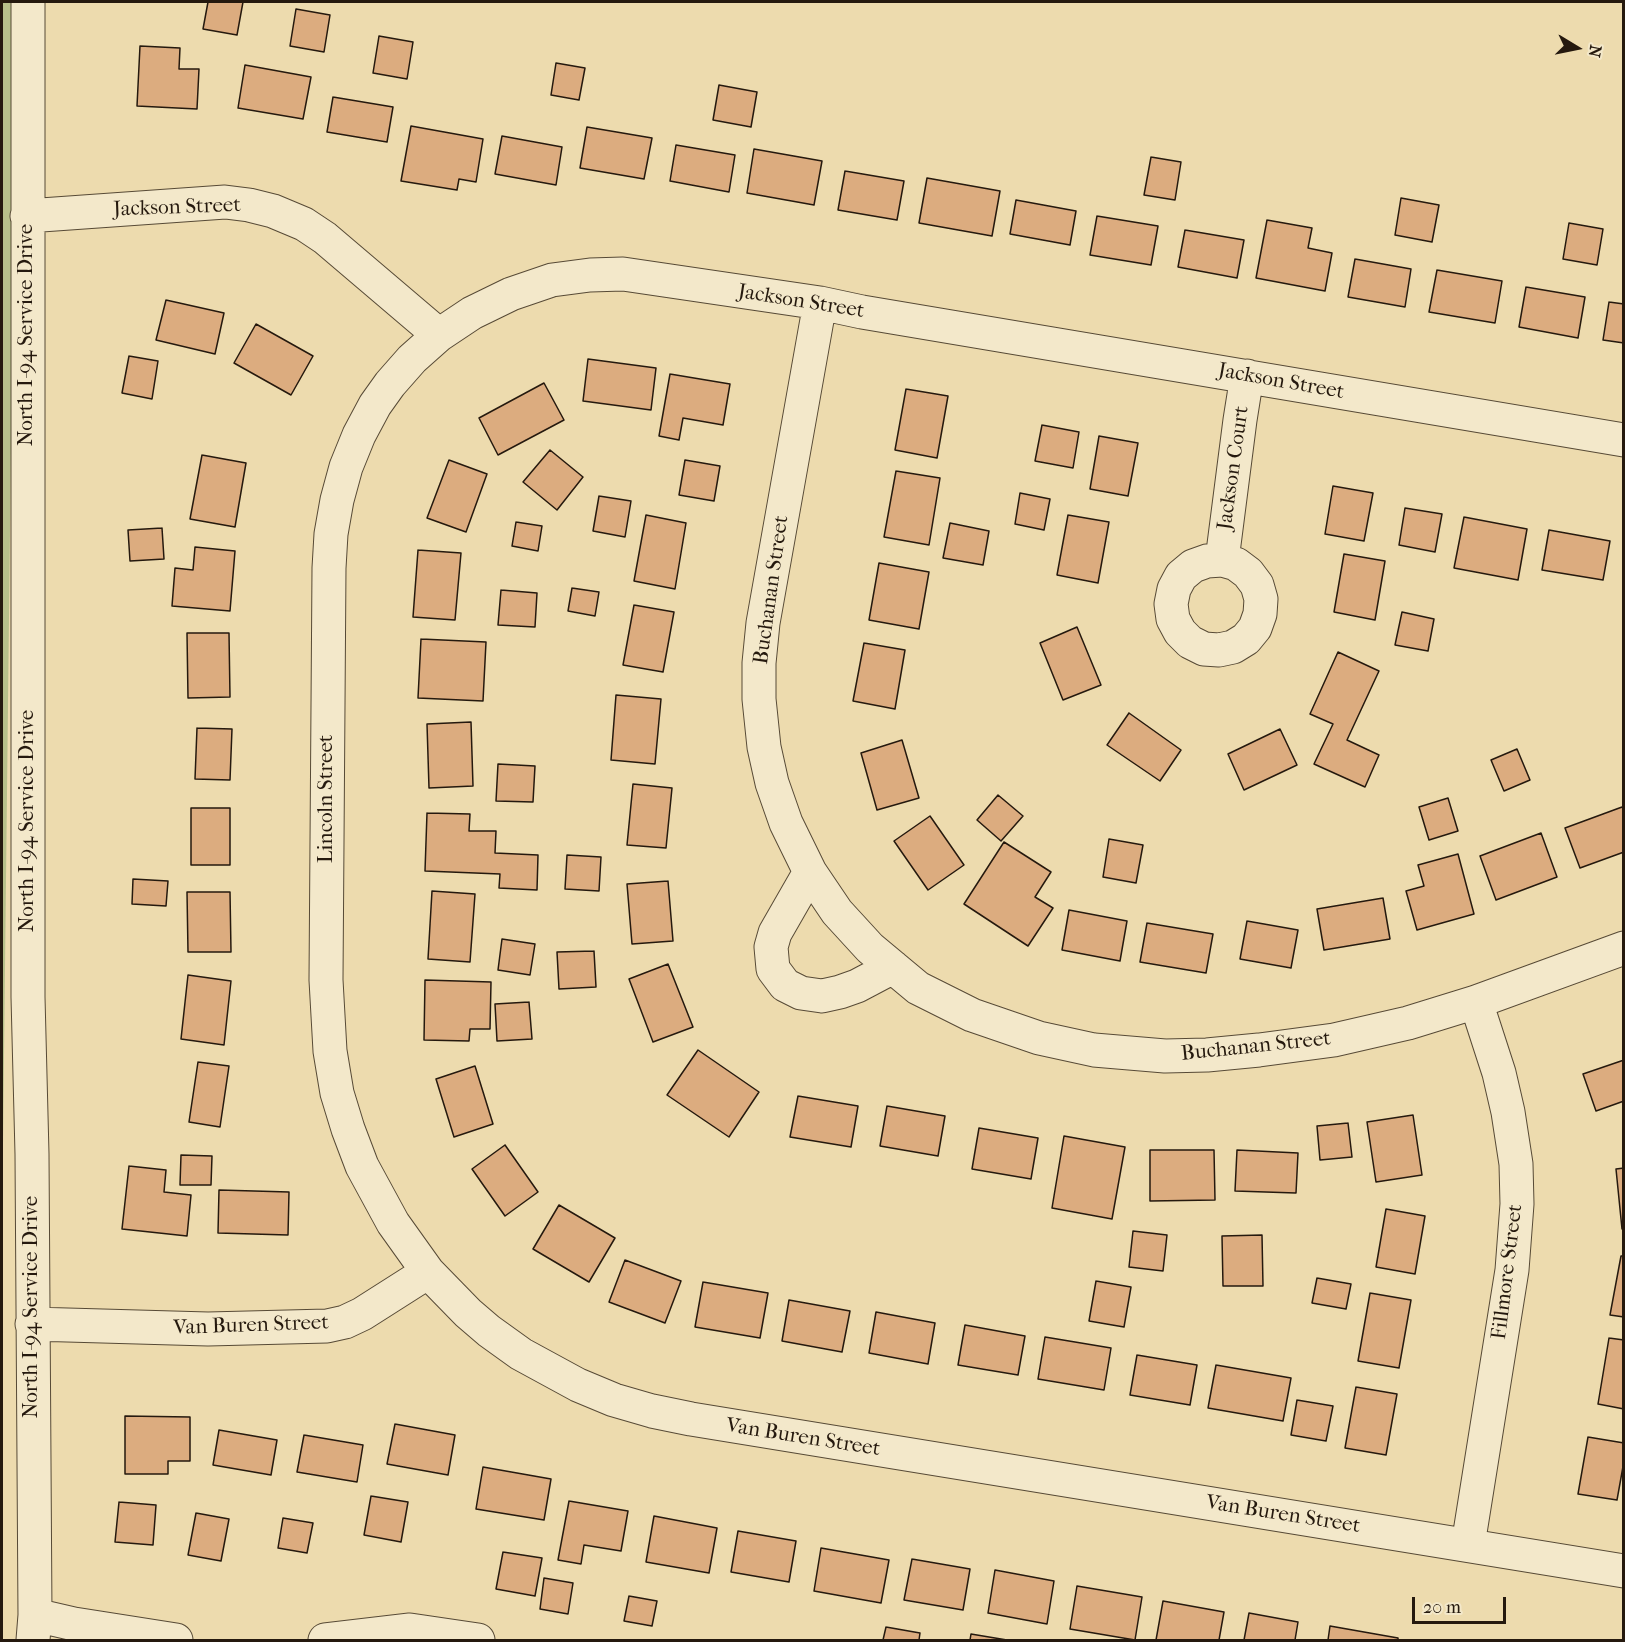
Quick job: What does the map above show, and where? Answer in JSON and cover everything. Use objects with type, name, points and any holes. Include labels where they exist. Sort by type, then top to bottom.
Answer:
[{"type":"street","name":"North I-94 Service Drive","points":[[28,2],[28,997],[32,1154],[34,1628]]},
{"type":"street","name":"Jackson Street","points":[[27,216],[225,202],[273,211],[304,224],[325,238],[439,335],[472,313],[511,294],[552,280],[623,273],[820,303],[862,312],[1623,440]]},
{"type":"street","name":"Buchanan Street","points":[[820,303],[764,623],[759,663],[759,699],[764,747],[772,783],[786,823],[810,872],[837,912],[870,948],[918,988],[972,1015],[1039,1038],[1094,1050],[1165,1056],[1207,1055],[1334,1040],[1408,1023],[1476,1002],[1623,948]]},
{"type":"street","name":"Lincoln Street","points":[[428,1272],[393,1223],[362,1166],[337,1093],[330,1051],[326,980],[329,568],[331,534],[337,501],[346,467],[359,435],[375,405],[390,384],[412,359],[439,335]]},
{"type":"street","name":"Jackson Court","points":[[1222,560],[1247,376]]},
{"type":"street","points":[[810,872],[775,933],[771,947],[773,969],[785,985],[801,993],[822,996],[857,986],[893,967]]},
{"type":"street","name":"Fillmore Street","points":[[1468,1545],[1512,1270],[1517,1204],[1516,1164],[1508,1112],[1499,1073],[1476,1002]]},
{"type":"street","name":"Van Buren Street","points":[[32,1324],[208,1329],[327,1326],[345,1322],[362,1314],[428,1272],[468,1313],[521,1354],[578,1385],[614,1400],[652,1411],[1623,1571]]},
{"type":"street","points":[[34,1628],[74,1624],[176,1641]]},
{"type":"street","points":[[325,1641],[410,1630],[478,1641]]},
{"type":"green space","points":[[2,2],[16,2],[2,1231]]},
{"type":"building","points":[[208,2],[243,2],[237,35],[203,29]]},
{"type":"building","points":[[296,9],[330,15],[324,52],[290,46]]},
{"type":"building","points":[[379,36],[413,42],[407,79],[373,73]]},
{"type":"building","points":[[140,46],[180,48],[179,69],[199,69],[197,109],[137,106]]},
{"type":"building","points":[[556,63],[585,68],[579,100],[551,95]]},
{"type":"building","points":[[245,65],[311,77],[303,119],[238,108]]},
{"type":"building","points":[[719,85],[757,92],[751,127],[713,120]]},
{"type":"building","points":[[333,97],[393,107],[387,142],[327,132]]},
{"type":"building","points":[[411,126],[483,139],[476,182],[459,179],[457,190],[401,181]]},
{"type":"building","points":[[587,127],[652,138],[644,179],[580,168]]},
{"type":"building","points":[[502,136],[562,147],[556,185],[495,174]]},
{"type":"building","points":[[676,145],[735,155],[729,192],[670,181]]},
{"type":"building","points":[[754,149],[822,161],[814,205],[747,193]]},
{"type":"building","points":[[1151,157],[1181,162],[1175,200],[1144,195]]},
{"type":"building","points":[[845,171],[904,181],[897,220],[838,210]]},
{"type":"building","points":[[927,178],[1000,191],[992,236],[919,223]]},
{"type":"building","points":[[1401,198],[1439,205],[1432,242],[1395,235]]},
{"type":"building","points":[[1016,200],[1076,211],[1070,245],[1010,234]]},
{"type":"building","points":[[1097,216],[1158,226],[1151,265],[1090,255]]},
{"type":"building","points":[[1267,220],[1312,228],[1308,248],[1332,253],[1325,291],[1256,278]]},
{"type":"building","points":[[1569,223],[1603,229],[1597,265],[1563,259]]},
{"type":"building","points":[[1185,230],[1244,240],[1237,278],[1178,267]]},
{"type":"building","points":[[1355,259],[1411,269],[1405,307],[1348,297]]},
{"type":"building","points":[[1437,270],[1502,281],[1495,323],[1429,312]]},
{"type":"building","points":[[1526,287],[1585,297],[1578,338],[1519,327]]},
{"type":"building","points":[[166,300],[224,313],[215,354],[156,340]]},
{"type":"building","points":[[1609,302],[1624,304],[1624,343],[1603,340]]},
{"type":"building","points":[[256,324],[313,356],[291,395],[234,363]]},
{"type":"building","points":[[129,356],[158,361],[152,399],[122,393]]},
{"type":"building","points":[[588,359],[656,368],[651,410],[583,401]]},
{"type":"building","points":[[670,374],[730,384],[723,425],[683,418],[679,440],[659,436]]},
{"type":"building","points":[[544,383],[564,420],[498,455],[479,418]]},
{"type":"building","points":[[906,389],[948,396],[937,458],[895,450]]},
{"type":"building","points":[[1042,425],[1079,432],[1073,468],[1035,461]]},
{"type":"building","points":[[1099,436],[1138,443],[1128,496],[1090,489]]},
{"type":"building","points":[[550,450],[583,477],[557,510],[523,482]]},
{"type":"building","points":[[202,455],[246,463],[235,527],[190,519]]},
{"type":"building","points":[[449,460],[487,474],[466,532],[427,518]]},
{"type":"building","points":[[685,460],[720,466],[714,501],[679,495]]},
{"type":"building","points":[[896,471],[940,478],[929,545],[884,537]]},
{"type":"building","points":[[1333,486],[1373,493],[1364,541],[1325,534]]},
{"type":"building","points":[[1020,493],[1050,499],[1044,530],[1015,524]]},
{"type":"building","points":[[599,496],[631,501],[625,537],[593,531]]},
{"type":"building","points":[[1405,508],[1442,514],[1435,552],[1399,545]]},
{"type":"building","points":[[646,515],[686,523],[675,589],[634,581]]},
{"type":"building","points":[[1068,515],[1109,522],[1098,583],[1057,575]]},
{"type":"building","points":[[1464,517],[1527,529],[1518,580],[1454,568]]},
{"type":"building","points":[[516,522],[542,526],[538,551],[512,546]]},
{"type":"building","points":[[950,523],[989,531],[983,565],[943,558]]},
{"type":"building","points":[[162,528],[164,559],[130,561],[128,530]]},
{"type":"building","points":[[1549,530],[1610,541],[1603,580],[1542,570]]},
{"type":"building","points":[[195,547],[235,551],[230,611],[172,606],[175,568],[193,570]]},
{"type":"building","points":[[418,550],[461,553],[455,620],[413,617]]},
{"type":"building","points":[[1344,554],[1385,561],[1375,620],[1334,612]]},
{"type":"building","points":[[879,563],[929,572],[919,629],[869,620]]},
{"type":"building","points":[[572,588],[599,592],[595,616],[568,611]]},
{"type":"building","points":[[501,590],[537,593],[535,627],[498,625]]},
{"type":"building","points":[[634,605],[674,612],[663,672],[623,665]]},
{"type":"building","points":[[1402,612],[1434,619],[1428,651],[1395,645]]},
{"type":"building","points":[[1077,627],[1101,685],[1063,700],[1040,643]]},
{"type":"building","points":[[187,633],[229,633],[230,697],[188,698]]},
{"type":"building","points":[[421,639],[486,642],[483,701],[418,698]]},
{"type":"building","points":[[864,643],[905,650],[895,709],[853,701]]},
{"type":"building","points":[[1338,652],[1379,671],[1347,740],[1379,755],[1365,787],[1314,764],[1333,724],[1310,714]]},
{"type":"building","points":[[616,695],[661,699],[655,764],[611,760]]},
{"type":"building","points":[[1129,713],[1181,750],[1160,781],[1107,745]]},
{"type":"building","points":[[471,722],[473,786],[429,788],[427,724]]},
{"type":"building","points":[[197,728],[232,729],[230,780],[195,779]]},
{"type":"building","points":[[1280,729],[1297,765],[1244,790],[1228,754]]},
{"type":"building","points":[[902,740],[919,798],[877,810],[861,753]]},
{"type":"building","points":[[1517,749],[1530,780],[1504,791],[1491,760]]},
{"type":"building","points":[[498,764],[535,766],[533,802],[496,801]]},
{"type":"building","points":[[633,784],[672,788],[666,848],[627,845]]},
{"type":"building","points":[[998,795],[1023,816],[1001,841],[977,820]]},
{"type":"building","points":[[1448,798],[1458,831],[1429,840],[1419,807]]},
{"type":"building","points":[[1622,807],[1624,811],[1624,852],[1580,868],[1565,828]]},
{"type":"building","points":[[191,808],[230,808],[230,865],[191,865]]},
{"type":"building","points":[[427,813],[470,814],[469,831],[496,831],[495,853],[538,855],[537,890],[499,888],[500,874],[425,871]]},
{"type":"building","points":[[930,816],[964,865],[928,890],[894,841]]},
{"type":"building","points":[[1541,833],[1557,877],[1496,900],[1480,856]]},
{"type":"building","points":[[1109,839],[1143,845],[1136,883],[1103,877]]},
{"type":"building","points":[[1004,842],[1051,872],[1035,897],[1053,908],[1028,946],[964,904]]},
{"type":"building","points":[[1458,854],[1474,914],[1417,930],[1406,891],[1424,886],[1418,865]]},
{"type":"building","points":[[567,855],[601,857],[599,891],[565,889]]},
{"type":"building","points":[[133,879],[168,881],[166,906],[132,904]]},
{"type":"building","points":[[668,881],[673,941],[632,944],[627,884]]},
{"type":"building","points":[[432,891],[475,894],[470,962],[428,959]]},
{"type":"building","points":[[187,892],[230,892],[231,952],[188,952]]},
{"type":"building","points":[[1383,898],[1390,939],[1324,950],[1317,909]]},
{"type":"building","points":[[1069,910],[1127,921],[1120,961],[1062,950]]},
{"type":"building","points":[[1247,921],[1298,930],[1291,968],[1240,959]]},
{"type":"building","points":[[1147,923],[1213,934],[1206,973],[1140,962]]},
{"type":"building","points":[[502,939],[535,944],[530,975],[498,970]]},
{"type":"building","points":[[594,951],[596,987],[559,989],[557,952]]},
{"type":"building","points":[[668,964],[693,1027],[653,1042],[629,979]]},
{"type":"building","points":[[188,975],[231,981],[224,1045],[181,1039]]},
{"type":"building","points":[[425,980],[491,982],[490,1029],[470,1029],[469,1041],[424,1040]]},
{"type":"building","points":[[529,1002],[532,1039],[497,1041],[495,1004]]},
{"type":"building","points":[[698,1050],[759,1092],[729,1137],[667,1095]]},
{"type":"building","points":[[1624,1060],[1624,1101],[1596,1111],[1583,1074]]},
{"type":"building","points":[[198,1062],[229,1066],[220,1127],[189,1122]]},
{"type":"building","points":[[475,1066],[493,1124],[454,1137],[436,1079]]},
{"type":"building","points":[[798,1096],[858,1106],[851,1147],[790,1137]]},
{"type":"building","points":[[887,1106],[945,1116],[938,1156],[880,1146]]},
{"type":"building","points":[[1413,1115],[1422,1175],[1376,1182],[1367,1122]]},
{"type":"building","points":[[1348,1123],[1352,1157],[1320,1160],[1317,1126]]},
{"type":"building","points":[[979,1128],[1038,1138],[1031,1179],[972,1169]]},
{"type":"building","points":[[1064,1136],[1125,1147],[1112,1219],[1052,1208]]},
{"type":"building","points":[[505,1145],[538,1192],[505,1216],[472,1169]]},
{"type":"building","points":[[1150,1150],[1214,1150],[1215,1200],[1150,1201]]},
{"type":"building","points":[[1237,1150],[1298,1153],[1296,1193],[1235,1191]]},
{"type":"building","points":[[181,1155],[212,1156],[211,1185],[180,1185]]},
{"type":"building","points":[[129,1166],[166,1170],[164,1192],[191,1195],[187,1236],[122,1229]]},
{"type":"building","points":[[1624,1168],[1624,1229],[1622,1229],[1616,1169]]},
{"type":"building","points":[[219,1190],[289,1192],[288,1235],[218,1233]]},
{"type":"building","points":[[559,1205],[615,1238],[589,1282],[533,1249]]},
{"type":"building","points":[[1386,1209],[1425,1216],[1415,1274],[1376,1267]]},
{"type":"building","points":[[1133,1231],[1167,1235],[1163,1271],[1129,1267]]},
{"type":"building","points":[[1262,1235],[1263,1286],[1223,1286],[1222,1236]]},
{"type":"building","points":[[1621,1256],[1624,1256],[1624,1317],[1610,1315]]},
{"type":"building","points":[[625,1260],[681,1281],[665,1323],[609,1302]]},
{"type":"building","points":[[1317,1278],[1351,1284],[1346,1309],[1312,1303]]},
{"type":"building","points":[[1096,1281],[1131,1287],[1124,1327],[1089,1321]]},
{"type":"building","points":[[703,1282],[768,1293],[760,1338],[695,1327]]},
{"type":"building","points":[[1370,1293],[1411,1300],[1399,1368],[1358,1361]]},
{"type":"building","points":[[789,1300],[850,1311],[842,1352],[782,1341]]},
{"type":"building","points":[[876,1312],[935,1323],[928,1364],[869,1353]]},
{"type":"building","points":[[965,1325],[1025,1336],[1018,1375],[958,1365]]},
{"type":"building","points":[[1045,1337],[1111,1348],[1104,1390],[1038,1379]]},
{"type":"building","points":[[1609,1338],[1624,1340],[1624,1409],[1598,1404]]},
{"type":"building","points":[[1137,1355],[1197,1365],[1190,1405],[1130,1395]]},
{"type":"building","points":[[1216,1365],[1291,1378],[1283,1421],[1208,1408]]},
{"type":"building","points":[[1356,1387],[1397,1394],[1386,1455],[1345,1448]]},
{"type":"building","points":[[1297,1400],[1333,1406],[1326,1441],[1291,1435]]},
{"type":"building","points":[[125,1416],[190,1417],[190,1461],[168,1461],[168,1474],[125,1474]]},
{"type":"building","points":[[395,1424],[455,1435],[448,1475],[387,1464]]},
{"type":"building","points":[[219,1430],[277,1440],[271,1475],[213,1465]]},
{"type":"building","points":[[304,1435],[363,1445],[357,1482],[297,1472]]},
{"type":"building","points":[[1588,1437],[1624,1443],[1624,1461],[1617,1500],[1578,1494]]},
{"type":"building","points":[[483,1467],[551,1479],[544,1520],[476,1509]]},
{"type":"building","points":[[371,1496],[408,1502],[401,1542],[364,1535]]},
{"type":"building","points":[[569,1501],[628,1511],[621,1551],[584,1545],[581,1564],[558,1560]]},
{"type":"building","points":[[119,1502],[156,1505],[153,1545],[115,1542]]},
{"type":"building","points":[[196,1513],[229,1519],[221,1561],[188,1555]]},
{"type":"building","points":[[654,1516],[717,1528],[709,1573],[646,1562]]},
{"type":"building","points":[[283,1518],[313,1523],[307,1553],[278,1548]]},
{"type":"building","points":[[738,1531],[796,1541],[789,1582],[731,1572]]},
{"type":"building","points":[[821,1548],[889,1560],[881,1603],[814,1591]]},
{"type":"building","points":[[503,1552],[542,1558],[535,1596],[496,1589]]},
{"type":"building","points":[[912,1559],[970,1569],[963,1610],[904,1600]]},
{"type":"building","points":[[995,1570],[1054,1581],[1047,1624],[988,1613]]},
{"type":"building","points":[[544,1578],[573,1583],[568,1614],[540,1609]]},
{"type":"building","points":[[1077,1586],[1142,1597],[1135,1640],[1070,1629]]},
{"type":"building","points":[[629,1596],[657,1601],[652,1626],[624,1621]]},
{"type":"building","points":[[1163,1601],[1224,1612],[1219,1640],[1156,1640]]},
{"type":"building","points":[[1249,1613],[1298,1622],[1295,1640],[1244,1640]]},
{"type":"building","points":[[1330,1626],[1398,1638],[1398,1640],[1328,1640]]},
{"type":"building","points":[[886,1627],[920,1633],[919,1640],[883,1640]]},
{"type":"building","points":[[971,1634],[1007,1640],[970,1640]]}]
